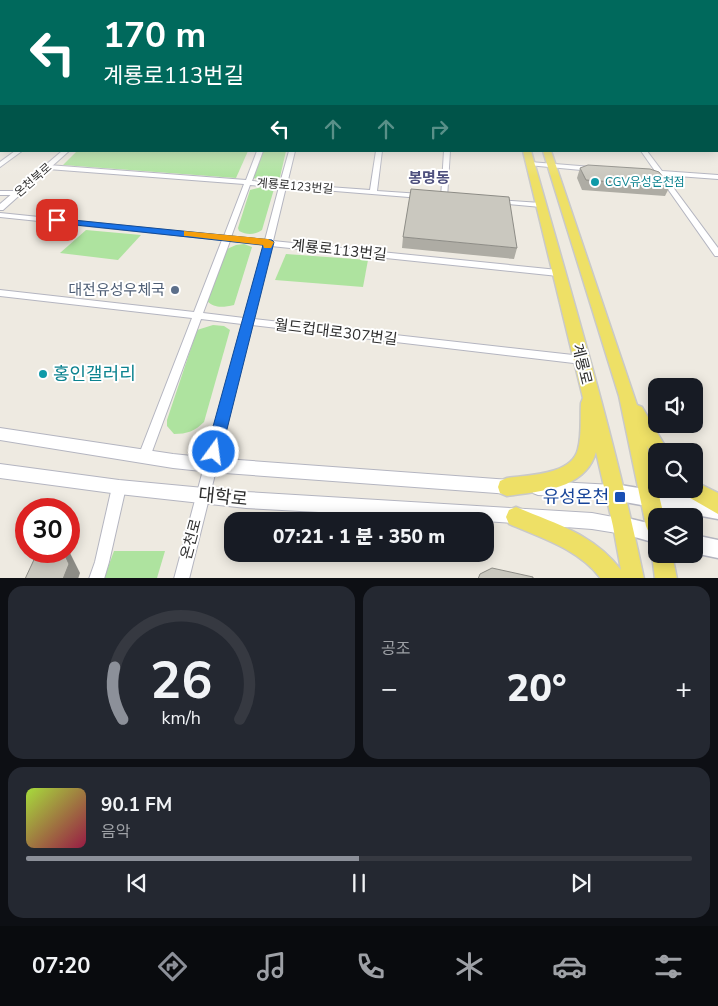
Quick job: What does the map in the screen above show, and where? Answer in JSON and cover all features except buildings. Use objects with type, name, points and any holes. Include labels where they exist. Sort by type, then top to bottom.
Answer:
[{"type":"main road","name":"계룡로","points":[[527,152],[582,360],[633,578]]},
{"type":"main road","points":[[547,152],[627,396],[653,508]]},
{"type":"main road","points":[[506,487],[550,482],[566,476],[579,464],[587,454],[589,439],[587,423],[590,396]]},
{"type":"main road","points":[[627,396],[654,443]]},
{"type":"main road","name":"대학로","points":[[614,492],[718,510]]},
{"type":"main road","points":[[703,495],[718,504]]},
{"type":"main road","points":[[516,517],[582,546],[603,564],[614,578]]},
{"type":"main road","name":"대학로","points":[[622,526],[648,532]]},
{"type":"main road","points":[[703,546],[718,549]]},
{"type":"main road","points":[[664,563],[666,578]]},
{"type":"street","points":[[0,166],[18,152]]},
{"type":"street","name":"온천북로","points":[[0,208],[65,152]]},
{"type":"street","points":[[144,457],[260,152]]},
{"type":"street","name":"온천로","points":[[181,578],[292,152]]},
{"type":"street","points":[[373,192],[379,152]]},
{"type":"street","points":[[444,198],[447,152]]},
{"type":"street","points":[[645,152],[718,254]]},
{"type":"street","points":[[530,164],[598,169]]},
{"type":"street","name":"계룡로123번길","points":[[48,167],[426,196]]},
{"type":"street","points":[[636,172],[718,177]]},
{"type":"street","points":[[0,193],[18,193]]},
{"type":"street","points":[[435,197],[453,198]]},
{"type":"street","points":[[489,201],[541,205]]},
{"type":"street","name":"계룡로113번길","points":[[0,214],[558,273]]},
{"type":"street","name":"월드컵대로307번길","points":[[0,293],[582,360]]},
{"type":"street","name":"대학로","points":[[0,434],[144,457],[210,465],[506,487],[614,492]]},
{"type":"street","name":"대학로","points":[[0,471],[119,487],[246,500],[592,521],[622,526]]},
{"type":"street","points":[[96,578],[102,562],[119,487]]},
{"type":"green space","points":[[76,152],[248,152],[236,178],[63,165]]},
{"type":"green space","points":[[262,152],[286,152],[280,177],[275,180],[251,178]]},
{"type":"green space","points":[[262,187],[274,189],[262,230],[250,234],[239,231],[238,228],[250,190]]},
{"type":"green space","points":[[86,230],[141,235],[118,260],[60,253]]},
{"type":"green space","points":[[244,244],[252,247],[234,305],[223,307],[213,305],[207,301],[227,249]]},
{"type":"green space","points":[[286,254],[368,260],[363,287],[275,280]]},
{"type":"green space","points":[[213,325],[224,326],[230,330],[204,422],[190,431],[174,434],[167,426],[167,420],[197,330]]},
{"type":"green space","points":[[114,551],[165,551],[157,578],[104,578]]},
{"type":"slow traffic","points":[[187,234],[268,242],[268,246]]},
{"type":"place","name":"CGV유성온천점","points":[[595,182]]},
{"type":"place","name":"대전유성우체국","points":[[175,290]]},
{"type":"place","name":"홍인갤러리","points":[[43,374]]},
{"type":"place","name":"유성온천","points":[[620,497]]},
{"type":"district","name":"봉명동","points":[[429,178]]},
{"type":"route","points":[[57,220],[268,242],[214,452]]}]
